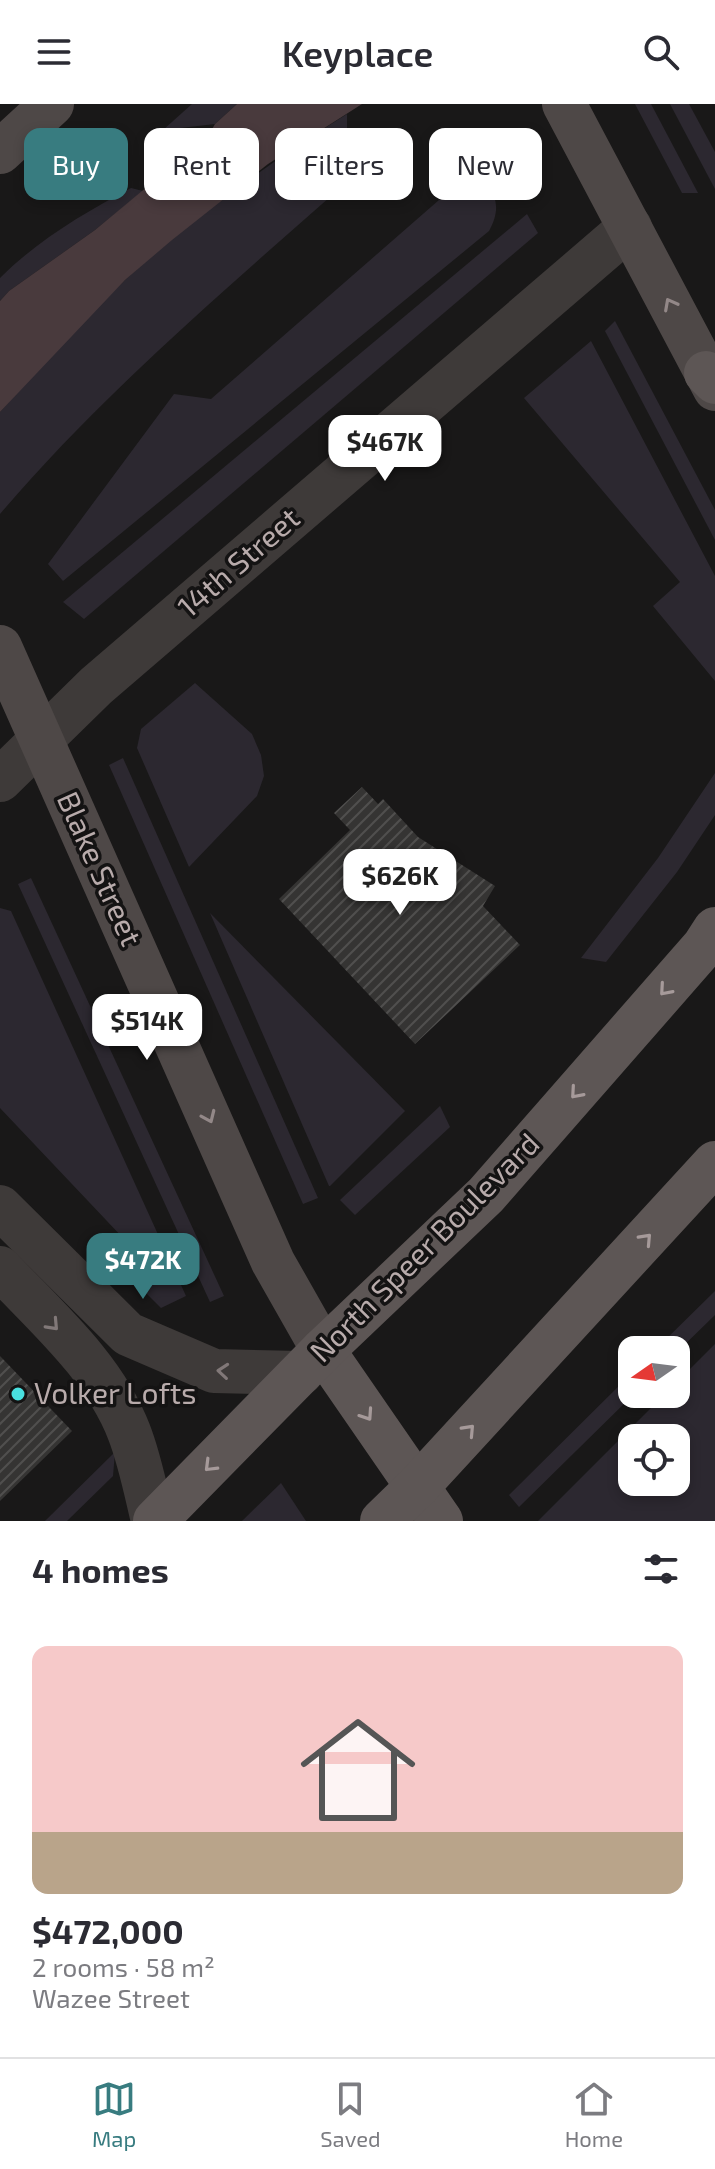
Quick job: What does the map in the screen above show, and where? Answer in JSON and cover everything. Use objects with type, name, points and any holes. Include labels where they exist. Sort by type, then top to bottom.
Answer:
[{"type":"main road","points":[[0,152],[52,104]]},
{"type":"main road","points":[[564,104],[712,381]]},
{"type":"main road","name":"Blake Street","points":[[3,654],[273,1262],[312,1362]]},
{"type":"main road","name":"North Speer Boulevard","points":[[154,1521],[312,1362],[486,1195],[704,946],[715,929]]},
{"type":"main road","points":[[382,1521],[429,1504],[715,1163]]},
{"type":"main road","points":[[312,1362],[429,1504]]},
{"type":"street","name":"14th Street","points":[[0,780],[96,686],[630,227]]},
{"type":"street","points":[[0,1207],[128,1334],[214,1371],[312,1362]]},
{"type":"street","points":[[0,1268],[90,1365],[121,1415],[130,1432],[154,1521]]},
{"type":"shaded area","points":[[192,104],[237,104],[215,124],[165,128]]},
{"type":"shaded area","points":[[237,104],[362,104],[324,128],[275,128],[275,160],[259,171],[259,128],[213,128]]},
{"type":"shaded area","points":[[635,104],[651,104],[698,193],[682,193]]},
{"type":"shaded area","points":[[670,104],[689,104],[715,152],[715,189]]},
{"type":"shaded area","points":[[347,114],[347,128],[326,128]]},
{"type":"shaded area","points":[[275,162],[275,200],[327,200],[124,383],[0,514],[0,412],[126,279],[178,234],[223,200],[259,200],[259,173]]},
{"type":"shaded area","points":[[144,189],[144,200],[223,200],[125,280],[0,412],[0,301],[9,291],[95,230]]},
{"type":"shaded area","points":[[128,190],[143,191],[95,230],[9,291],[0,301],[0,278],[15,264],[96,207],[109,200],[128,200]]},
{"type":"shaded area","points":[[439,200],[495,200],[496,212],[489,231],[63,581],[48,564],[174,394],[211,399]]},
{"type":"shaded area","points":[[527,214],[538,233],[84,619],[63,602]]},
{"type":"shaded area","points":[[615,321],[715,510],[715,540],[605,331]]},
{"type":"shaded area","points":[[591,341],[715,576],[715,681],[653,606],[680,582],[524,398]]},
{"type":"shaded area","points":[[195,683],[252,734],[261,755],[264,776],[257,796],[189,867],[137,748],[141,729]]},
{"type":"shaded area","points":[[123,758],[318,1198],[303,1204],[109,765]]},
{"type":"shaded area","points":[[715,773],[715,815],[677,872],[606,962],[581,958],[658,858]]},
{"type":"shaded area","points":[[31,878],[224,1296],[210,1302],[18,884]]},
{"type":"shaded area","points":[[0,908],[11,911],[186,1296],[161,1308],[144,1291],[147,1273],[142,1258],[0,1108]]},
{"type":"shaded area","points":[[210,913],[405,1111],[330,1186],[329,1186]]},
{"type":"shaded area","points":[[440,1106],[450,1127],[355,1215],[340,1200]]},
{"type":"shaded area","points":[[715,1291],[715,1315],[690,1339],[690,1336],[669,1336]]},
{"type":"shaded area","points":[[715,1344],[715,1521],[538,1521],[618,1441],[618,1496],[690,1496],[690,1424],[635,1424],[651,1408],[690,1408],[690,1369]]},
{"type":"shaded area","points":[[618,1387],[620,1408],[519,1507],[509,1495]]},
{"type":"shaded area","points":[[115,1452],[113,1476],[67,1521],[45,1521]]},
{"type":"shaded area","points":[[281,1483],[306,1521],[242,1521]]},
{"type":"building","points":[[362,787],[378,804],[383,799],[418,837],[495,886],[483,906],[520,945],[415,1044],[279,899],[350,830],[334,813]]},
{"type":"building","name":"Volker Lofts","points":[[0,1356],[72,1431],[0,1501]]},
{"type":"place","name":"Volker Lofts","points":[[18,1394]]}]
